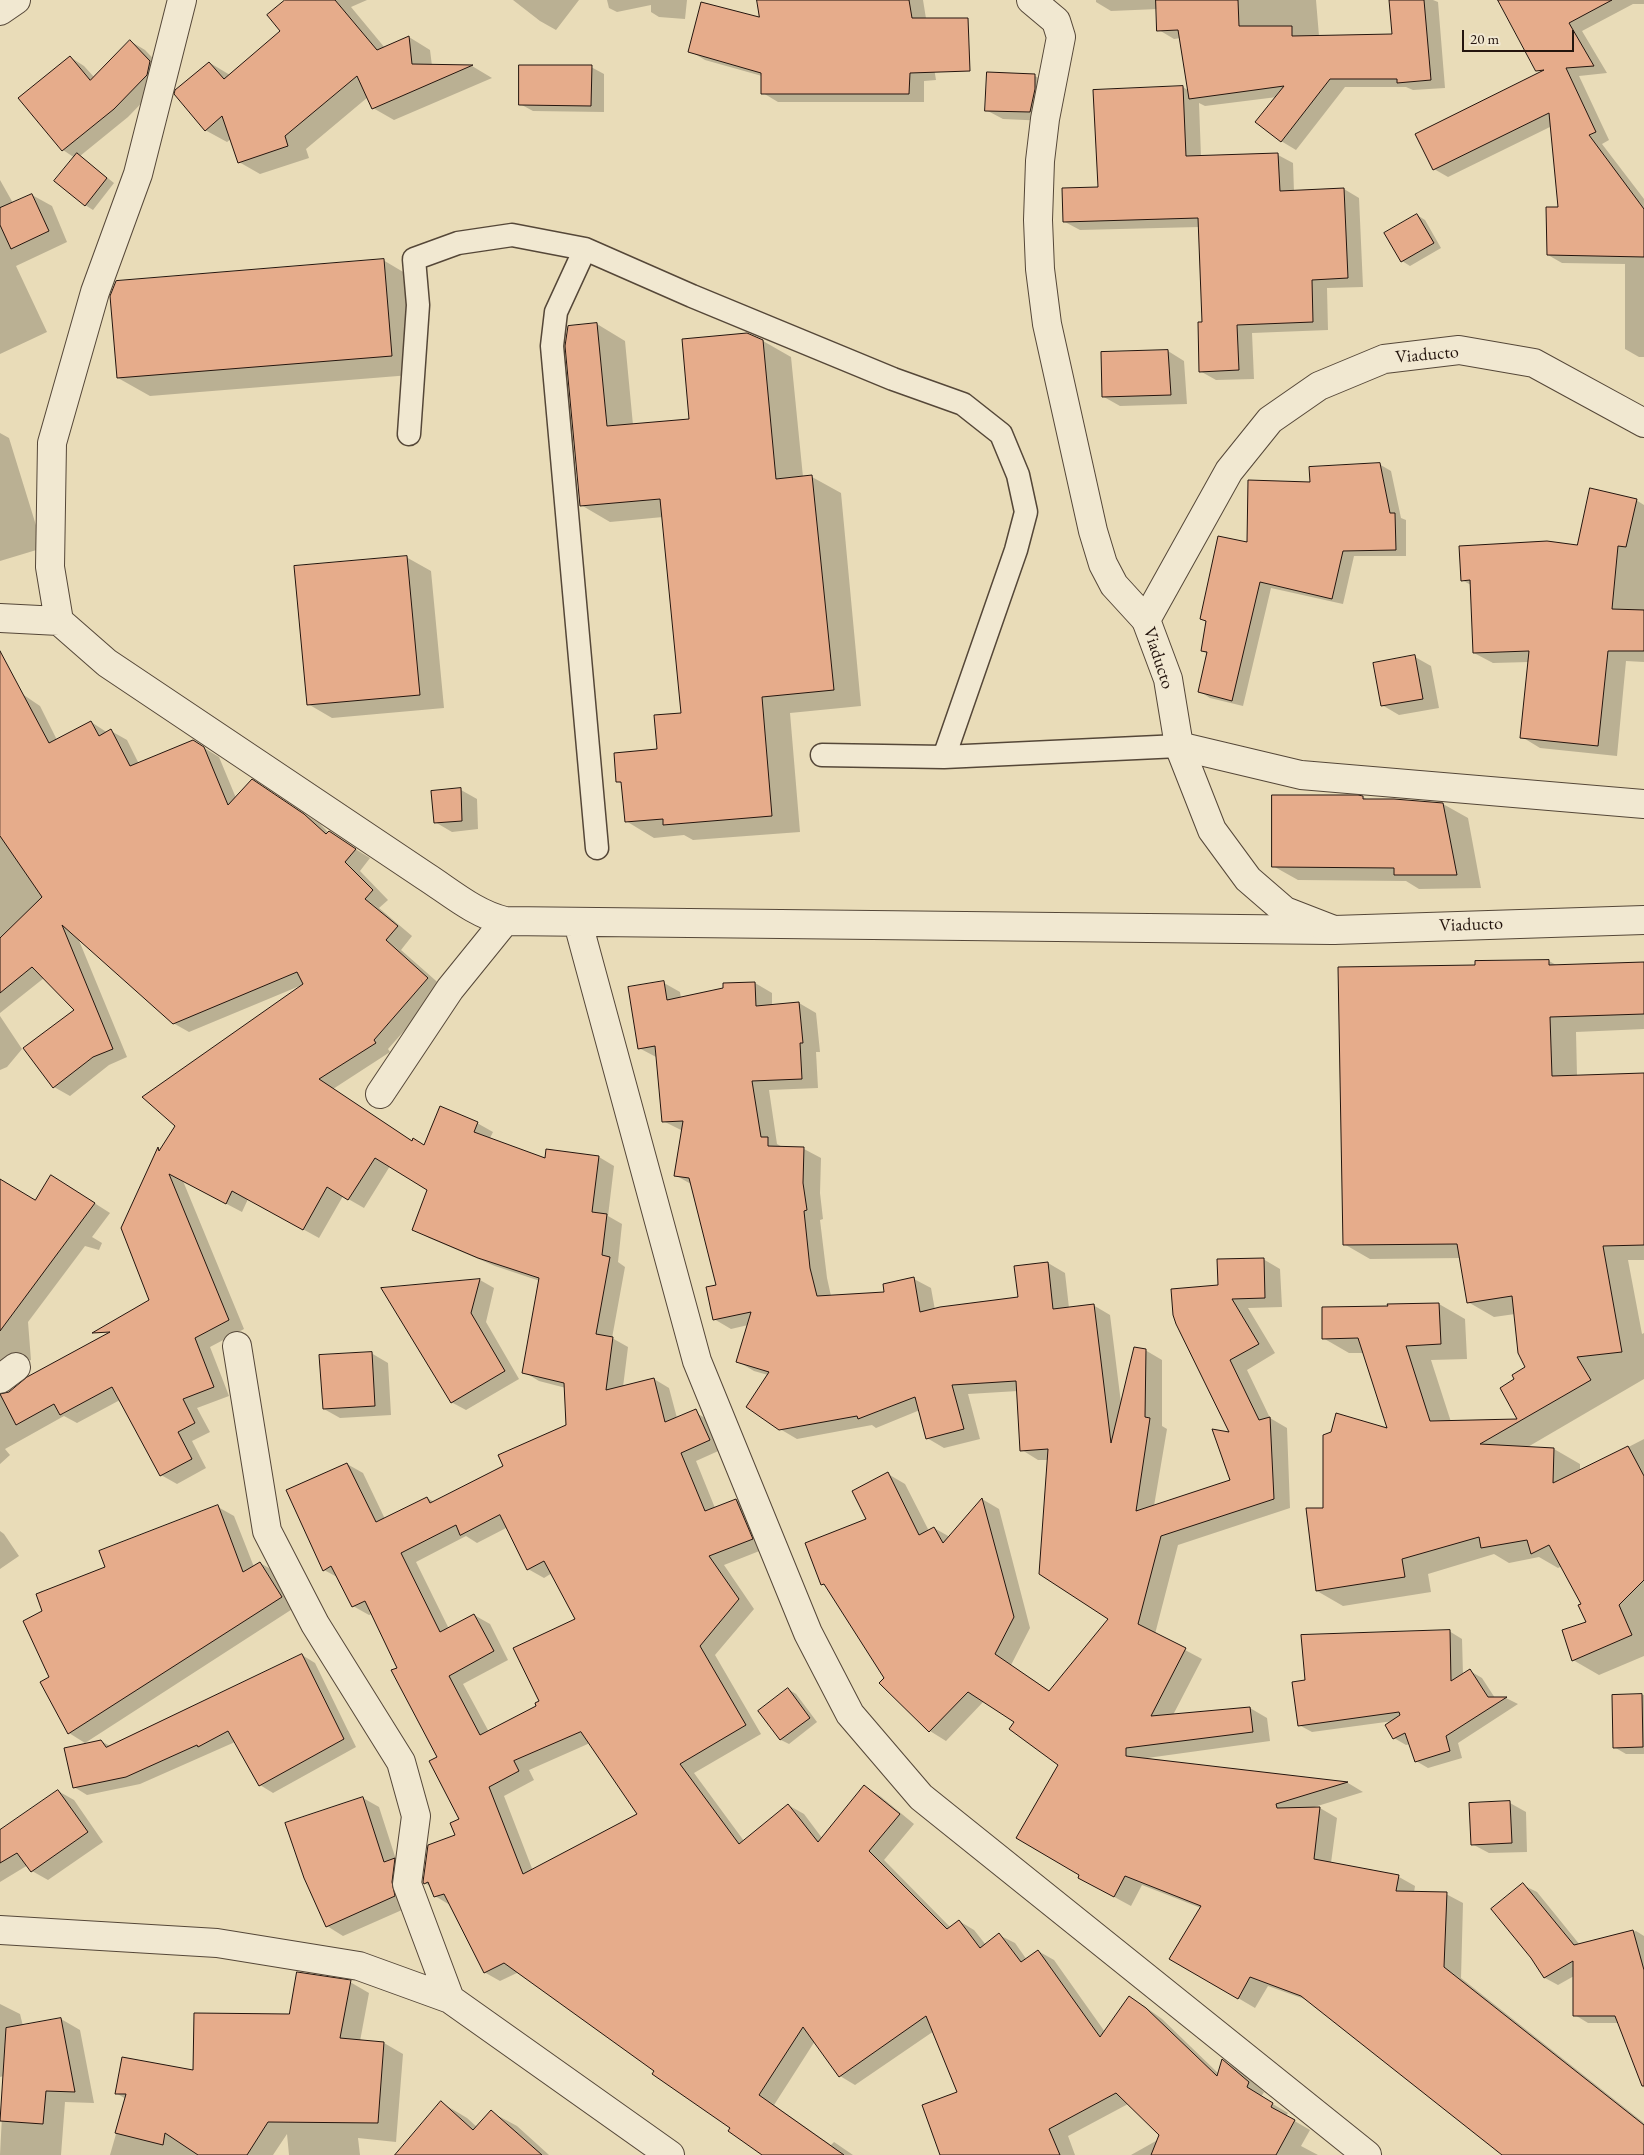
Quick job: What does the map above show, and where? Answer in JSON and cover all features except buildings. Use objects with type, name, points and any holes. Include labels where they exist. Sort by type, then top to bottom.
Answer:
[{"type":"street","points":[[0,11],[16,0]]},
{"type":"street","points":[[182,0],[138,174],[95,292],[52,443],[50,567],[60,621],[107,663],[454,895],[493,918],[505,921],[1334,930]]},
{"type":"street","points":[[1031,0],[1056,21],[1061,37],[1045,119],[1040,171],[1038,220],[1040,269],[1048,324],[1102,564],[1114,585],[1146,620]]},
{"type":"street","name":"Viaducto","points":[[1644,424],[1534,364],[1459,350],[1384,359],[1319,386],[1270,420],[1229,471],[1146,620],[1168,679],[1179,746],[1212,830],[1248,879],[1286,911],[1334,930],[1644,920]]},
{"type":"street","points":[[0,618],[60,621]]},
{"type":"street","points":[[1179,746],[1301,775],[1644,804]]},
{"type":"street","points":[[380,1094],[450,988],[505,921]]},
{"type":"street","points":[[578,923],[697,1361],[808,1633],[850,1714],[921,1797],[1367,2155]]},
{"type":"street","points":[[237,1346],[266,1531],[315,1624],[400,1762],[416,1816],[407,1884],[450,1999]]},
{"type":"street","points":[[0,1930],[38,1930],[217,1943],[359,1966],[450,1999],[670,2155]]},
{"type":"lane","points":[[409,434],[418,304],[414,259],[458,243],[512,235],[585,249],[884,375],[963,404],[1001,434],[1018,475],[1026,512],[1016,550],[944,757]]},
{"type":"lane","points":[[585,249],[556,312],[552,346],[597,848]]},
{"type":"lane","points":[[822,755],[944,757],[1179,746]]}]
